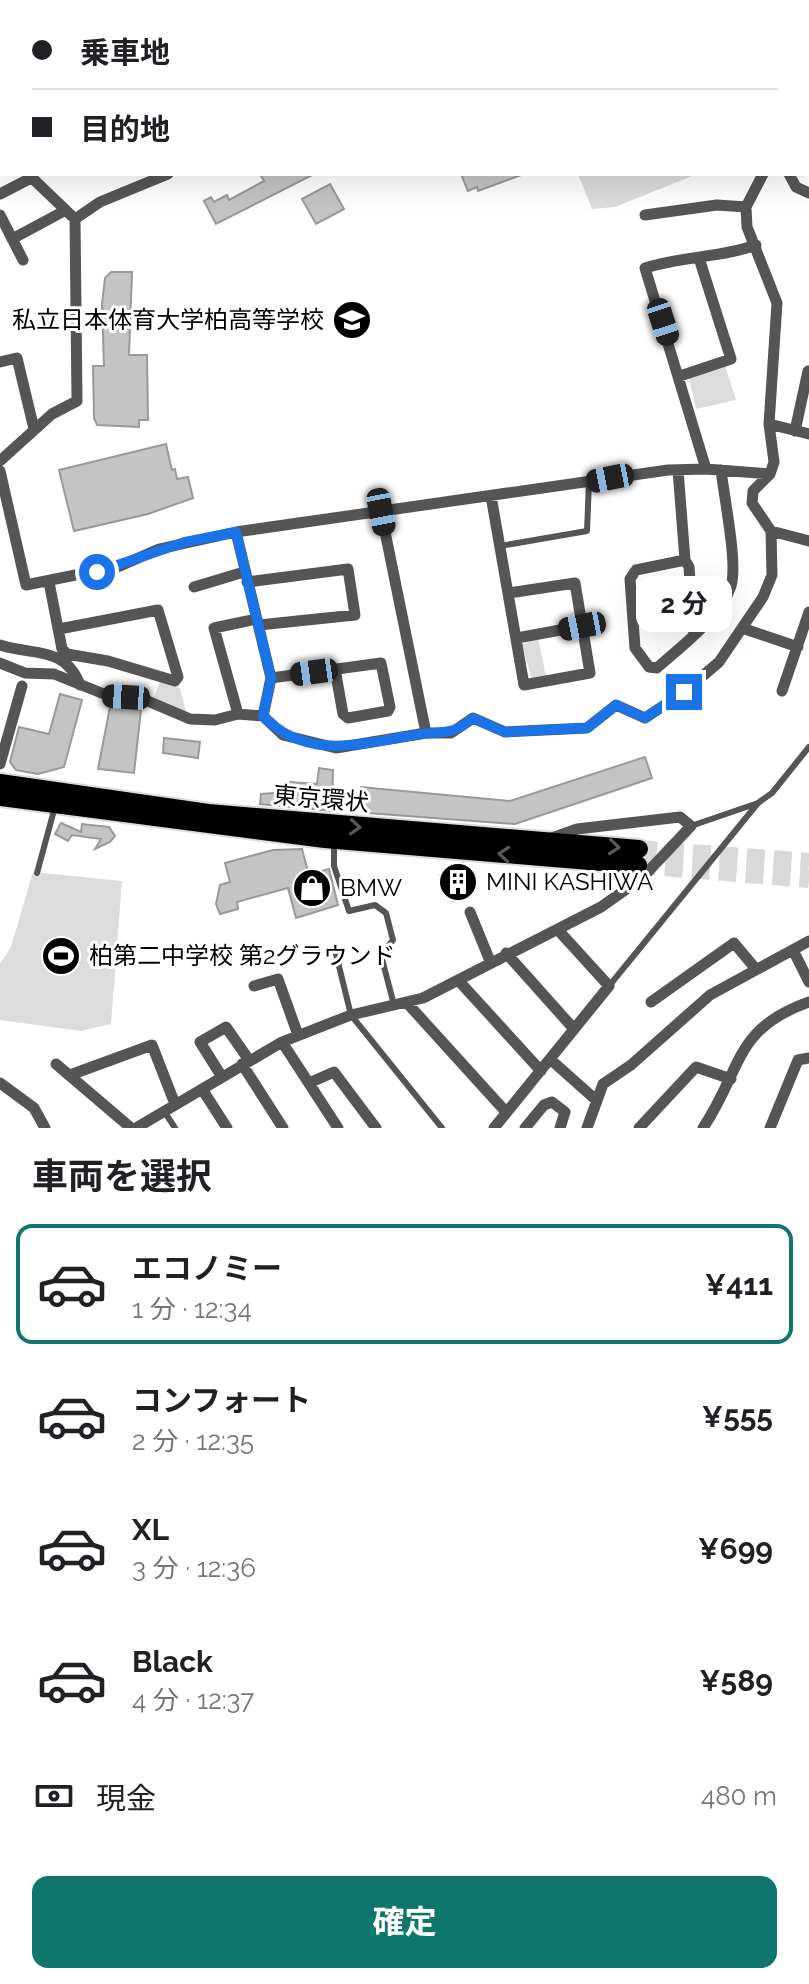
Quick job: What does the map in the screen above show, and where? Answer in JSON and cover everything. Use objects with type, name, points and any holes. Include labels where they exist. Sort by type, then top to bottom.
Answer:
[{"type":"highway","name":"東京環状","points":[[0,783],[208,813],[543,841],[638,857],[334,840],[0,797]]},
{"type":"street","points":[[0,194],[30,176],[70,215],[77,401],[34,429],[0,461]]},
{"type":"street","points":[[12,239],[163,176]]},
{"type":"street","points":[[0,663],[25,673],[54,674],[109,696],[143,699],[169,712],[203,721],[238,714],[263,716],[283,735],[336,748],[426,733],[458,731],[473,718],[505,732],[587,728],[616,705],[645,718],[684,692],[719,662],[763,597],[772,575],[771,531],[752,503],[751,495],[770,474],[774,462],[769,424],[777,303],[747,227],[746,207],[762,176]]},
{"type":"street","points":[[790,176],[796,187],[809,193]]},
{"type":"street","points":[[645,215],[717,205],[746,207]]},
{"type":"street","points":[[0,215],[23,260]]},
{"type":"street","points":[[706,469],[645,268],[671,260],[728,255],[756,245]]},
{"type":"street","points":[[680,376],[731,359],[699,258]]},
{"type":"street","points":[[0,362],[17,358],[34,429]]},
{"type":"street","points":[[795,431],[808,371]]},
{"type":"street","points":[[769,424],[809,434]]},
{"type":"street","points":[[0,471],[2,493],[26,585],[120,566],[185,542],[236,532],[678,470],[770,474]]},
{"type":"street","points":[[678,470],[694,635]]},
{"type":"street","points":[[685,560],[636,570],[630,579],[635,648],[649,667],[657,668],[706,625],[731,586],[731,539],[721,470]]},
{"type":"street","points":[[491,496],[524,685],[590,673],[575,583],[509,593]]},
{"type":"street","points":[[381,512],[426,733]]},
{"type":"street","points":[[771,531],[809,541]]},
{"type":"street","points":[[236,532],[271,678],[263,716]]},
{"type":"street","points":[[194,587],[246,577],[348,569],[355,615],[214,628],[238,714]]},
{"type":"street","points":[[49,582],[62,649],[67,654],[108,661],[175,681],[178,677],[158,610],[59,629]]},
{"type":"street","points":[[782,691],[809,612]]},
{"type":"street","points":[[517,638],[582,626]]},
{"type":"street","points":[[742,628],[798,647]]},
{"type":"street","points":[[0,645],[64,661],[73,668],[80,685]]},
{"type":"street","points":[[271,678],[335,669],[381,663],[390,707],[388,711],[348,718],[343,714],[335,669]]},
{"type":"street","points":[[0,764],[22,686]]},
{"type":"street","points":[[56,1064],[139,1127],[282,1042],[351,1015],[408,1004],[601,907],[642,878],[691,826],[680,817],[577,829],[543,841]]},
{"type":"street","points":[[470,912],[490,961]]},
{"type":"street","points":[[494,1128],[609,986],[558,930]]},
{"type":"street","points":[[587,1128],[603,1084],[631,1065],[710,995],[809,941]]},
{"type":"street","points":[[651,1002],[734,943],[755,968]]},
{"type":"street","points":[[793,950],[809,982]]},
{"type":"street","points":[[506,953],[574,1029]]},
{"type":"street","points":[[254,986],[278,979],[298,1035]]},
{"type":"street","points":[[458,980],[541,1071]]},
{"type":"street","points":[[703,1128],[754,1032],[768,1020],[809,1002]]},
{"type":"street","points":[[408,1004],[506,1112]]},
{"type":"street","points":[[222,1077],[200,1042],[226,1027],[283,1128]]},
{"type":"street","points":[[282,1042],[338,1128]]},
{"type":"street","points":[[70,1075],[152,1045],[175,1104]]},
{"type":"street","points":[[770,1128],[798,1060],[809,1058]]},
{"type":"street","points":[[550,1059],[596,1100]]},
{"type":"street","points":[[639,1128],[696,1067],[731,1079]]},
{"type":"street","points":[[309,1083],[334,1072],[376,1128]]},
{"type":"street","points":[[0,1083],[34,1108],[45,1128]]},
{"type":"street","points":[[202,1089],[227,1128]]},
{"type":"street","points":[[525,1128],[544,1105],[552,1102],[565,1112],[560,1128]]},
{"type":"lane","points":[[500,546],[587,531],[589,482]]},
{"type":"lane","points":[[609,986],[758,803],[772,793],[809,747]]},
{"type":"lane","points":[[691,826],[758,803]]},
{"type":"lane","points":[[37,873],[53,814]]},
{"type":"lane","points":[[334,840],[334,866],[349,911],[375,905],[386,913],[393,940],[381,955],[394,1005]]},
{"type":"lane","points":[[336,954],[351,1015],[442,1128]]},
{"type":"lane","points":[[164,1111],[175,1128]]},
{"type":"shaded area","points":[[579,176],[692,176],[615,207],[592,209]]},
{"type":"shaded area","points":[[725,366],[736,400],[696,409],[689,378]]},
{"type":"shaded area","points":[[538,638],[546,676],[532,679],[522,645]]},
{"type":"shaded area","points":[[160,681],[180,688],[186,712],[154,698]]},
{"type":"shaded area","name":"柏第二中学校 第2グラウンド","points":[[33,872],[122,881],[111,1024],[81,1031],[0,1020],[0,964],[11,947]]},
{"type":"building","points":[[261,176],[310,176],[216,224],[204,201],[211,197],[214,202],[227,195],[229,200],[264,181]]},
{"type":"building","points":[[462,176],[518,176],[478,191],[477,187],[468,191]]},
{"type":"building","points":[[330,184],[344,209],[316,224],[302,199]]},
{"type":"building","points":[[111,272],[132,272],[129,355],[147,355],[148,420],[139,420],[139,427],[97,425],[94,418],[93,366],[104,366],[102,304],[105,278]]},
{"type":"building","points":[[166,444],[172,470],[175,469],[177,479],[188,477],[193,498],[148,514],[74,531],[59,470]]},
{"type":"building","points":[[60,694],[82,700],[64,767],[38,774],[16,770],[10,762],[19,727],[49,734]]},
{"type":"building","points":[[110,707],[141,710],[134,773],[98,769]]},
{"type":"building","points":[[164,738],[200,742],[198,758],[163,753]]},
{"type":"building","points":[[645,757],[652,778],[515,824],[367,813],[358,808],[361,787],[510,801]]},
{"type":"building","points":[[319,768],[333,770],[332,811],[260,804],[261,794],[289,792],[290,782],[317,784]]},
{"type":"building","points":[[61,823],[81,832],[82,824],[109,827],[115,836],[95,849],[101,839],[72,835],[68,841],[55,834]]},
{"type":"building","points":[[302,849],[309,875],[329,869],[338,905],[296,918],[288,888],[237,902],[238,909],[220,914],[216,904],[220,885],[230,882],[225,863],[273,850]]},
{"type":"building","name":"MINI KASHIWA","points":[[463,863],[476,889],[453,901],[440,875]]},
{"type":"tunnel","points":[[639,849],[809,862]]},
{"type":"tunnel","points":[[638,865],[809,879]]},
{"type":"place","name":"私立日本体育大学柏高等学校","points":[[352,320]]},
{"type":"place","name":"MINI KASHIWA","points":[[458,882]]},
{"type":"place","name":"BMW","points":[[312,888]]},
{"type":"place","name":"柏第二中学校 第2グラウンド","points":[[61,956]]},
{"type":"route","points":[[97,572],[159,549],[236,532],[271,678],[263,716],[283,735],[299,741],[336,748],[426,733],[451,733],[473,718],[505,732],[587,728],[616,705],[645,718],[684,692]]}]
